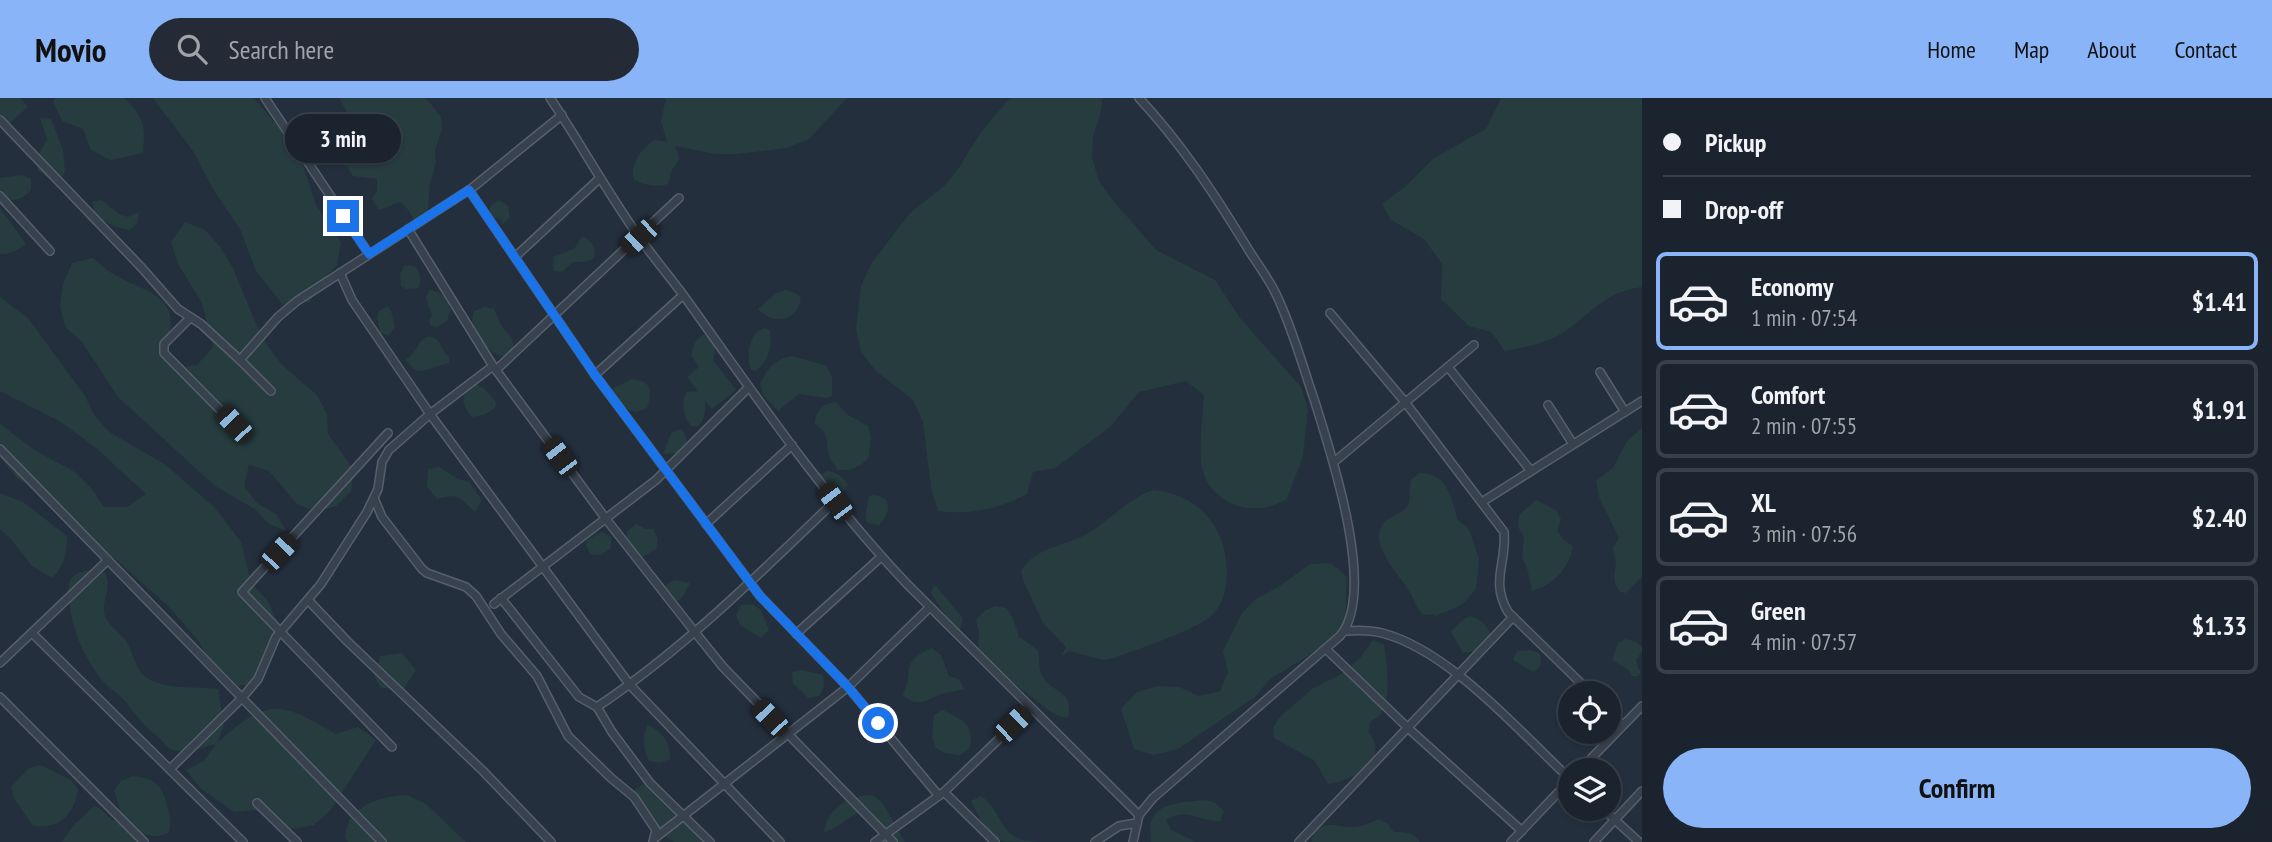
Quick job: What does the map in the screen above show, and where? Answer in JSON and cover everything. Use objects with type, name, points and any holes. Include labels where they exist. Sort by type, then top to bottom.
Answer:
[{"type":"street","points":[[265,98],[369,254]]},
{"type":"street","points":[[551,98],[639,237],[748,388],[835,502],[881,556],[1138,819]]},
{"type":"street","points":[[1133,842],[1138,819],[1153,798],[1345,631],[1352,609],[1353,566],[1348,520],[1334,462],[1296,342],[1276,293],[1192,161],[1142,99]]},
{"type":"street","points":[[240,359],[297,300],[469,190],[562,115]]},
{"type":"street","points":[[0,121],[178,309],[201,324],[271,391]]},
{"type":"street","points":[[515,257],[600,178]]},
{"type":"street","points":[[469,190],[595,375],[760,596],[848,687],[942,794],[995,842]]},
{"type":"street","points":[[0,196],[50,251]]},
{"type":"street","points":[[170,769],[258,679],[276,637],[321,584],[374,498],[382,462],[389,450],[430,414],[494,368],[555,316],[679,198]]},
{"type":"street","points":[[408,229],[494,368],[606,519],[694,631],[723,667],[786,734],[893,842]]},
{"type":"street","points":[[340,273],[352,300],[430,414],[630,685],[780,842]]},
{"type":"street","points":[[595,375],[683,295]]},
{"type":"street","points":[[1330,313],[1405,402],[1504,532],[1498,586],[1502,602],[1513,617],[1579,681]]},
{"type":"street","points":[[190,318],[164,344],[164,354],[234,424]]},
{"type":"street","points":[[1334,462],[1474,345]]},
{"type":"street","points":[[1448,367],[1531,471]]},
{"type":"street","points":[[1600,372],[1625,412]]},
{"type":"street","points":[[494,604],[666,470],[748,388]]},
{"type":"street","points":[[1482,502],[1642,401]]},
{"type":"street","points":[[1548,405],[1573,444]]},
{"type":"street","points":[[388,433],[242,592],[392,747]]},
{"type":"street","points":[[706,524],[792,445]]},
{"type":"street","points":[[0,450],[382,842]]},
{"type":"street","points":[[374,498],[382,517],[422,569],[466,587],[476,596],[501,635],[537,676],[568,736],[634,797],[656,830],[654,840]]},
{"type":"street","points":[[597,707],[630,685],[750,583],[835,502]]},
{"type":"street","points":[[796,634],[881,556]]},
{"type":"street","points":[[0,663],[108,560]]},
{"type":"street","points":[[501,598],[579,697],[597,707],[650,783],[710,842]]},
{"type":"street","points":[[307,600],[483,771],[551,842]]},
{"type":"street","points":[[654,840],[848,687],[930,607]]},
{"type":"street","points":[[1299,842],[1513,617]]},
{"type":"street","points":[[1345,631],[1383,633],[1405,641],[1459,674],[1558,769]]},
{"type":"street","points":[[32,632],[243,842]]},
{"type":"street","points":[[1326,649],[1522,831]]},
{"type":"street","points":[[0,697],[144,842]]},
{"type":"street","points":[[1591,758],[1642,706]]},
{"type":"street","points":[[875,842],[942,794],[1031,708]]},
{"type":"street","points":[[1621,814],[1642,791]]},
{"type":"street","points":[[1511,842],[1558,793]]},
{"type":"street","points":[[257,803],[297,842]]},
{"type":"street","points":[[1095,842],[1119,826],[1138,819]]},
{"type":"street","points":[[1594,842],[1614,821]]},
{"type":"street","points":[[1616,821],[1639,842]]},
{"type":"green space","points":[[0,98],[20,98],[28,107],[5,127],[0,121]]},
{"type":"green space","points":[[55,98],[124,98],[140,117],[144,136],[143,153],[111,160],[91,150],[83,129],[62,121],[53,101]]},
{"type":"green space","points":[[153,98],[254,98],[276,124],[302,162],[316,205],[341,242],[337,265],[320,282],[310,302],[283,305],[256,271],[240,229],[214,191],[193,151]]},
{"type":"green space","points":[[339,98],[426,98],[441,117],[442,129],[435,150],[436,162],[430,184],[427,219],[419,228],[400,202],[379,210],[372,199],[377,190],[377,179],[353,176],[341,156],[350,124]]},
{"type":"green space","points":[[666,98],[847,98],[809,139],[786,148],[715,154],[675,146],[679,158],[668,184],[649,185],[633,178],[633,172],[645,147],[654,140],[667,142],[661,121]]},
{"type":"green space","points":[[1010,98],[1103,98],[1093,136],[1092,158],[1099,181],[1156,250],[1215,280],[1240,318],[1301,387],[1308,409],[1303,456],[1287,499],[1267,507],[1243,507],[1233,504],[1214,491],[1203,472],[1201,460],[1204,395],[1186,381],[1139,392],[1110,427],[1055,468],[1033,472],[1027,494],[984,510],[938,511],[931,488],[923,422],[913,400],[876,371],[861,352],[856,329],[861,286],[871,264],[910,213],[944,186],[981,132]]},
{"type":"green space","points":[[1501,98],[1642,98],[1642,287],[1610,297],[1553,338],[1505,351],[1491,332],[1469,326],[1441,299],[1442,264],[1424,239],[1391,220],[1382,204],[1406,186],[1434,158],[1486,129]]},
{"type":"green space","points":[[40,118],[51,119],[63,150],[65,172],[59,181],[49,179],[38,170],[37,158],[47,139]]},
{"type":"green space","points":[[22,175],[31,179],[31,190],[27,194],[17,199],[0,196],[0,178]]},
{"type":"green space","points":[[102,200],[119,214],[128,217],[139,212],[137,224],[129,230],[96,218],[92,202]]},
{"type":"green space","points":[[499,200],[508,206],[510,217],[502,225],[501,219],[490,217],[490,206]]},
{"type":"green space","points":[[0,208],[26,244],[7,254],[0,254]]},
{"type":"green space","points":[[185,222],[205,230],[220,247],[233,268],[258,329],[269,348],[283,366],[317,395],[327,414],[328,434],[354,470],[351,491],[336,506],[316,512],[297,504],[269,471],[249,465],[244,486],[257,503],[276,514],[287,532],[268,523],[256,510],[215,486],[118,397],[82,342],[66,328],[60,307],[63,284],[72,263],[93,258],[110,272],[148,291],[166,305],[170,315],[170,329],[166,348],[175,368],[197,365],[213,347],[202,303],[178,264],[171,242]]},
{"type":"green space","points":[[582,236],[593,246],[593,259],[573,262],[562,272],[554,271],[553,257],[574,249]]},
{"type":"green space","points":[[405,265],[416,267],[421,280],[418,288],[406,289],[401,286],[400,274]]},
{"type":"green space","points":[[429,289],[444,295],[451,310],[447,321],[437,327],[431,326],[429,321],[432,315],[426,299]]},
{"type":"green space","points":[[786,290],[801,298],[799,306],[790,316],[777,319],[758,309],[776,293]]},
{"type":"green space","points":[[0,297],[28,318],[85,396],[94,415],[109,432],[166,465],[215,508],[241,542],[251,583],[267,600],[277,621],[269,664],[260,683],[238,686],[208,657],[197,639],[168,606],[83,534],[55,502],[18,479],[0,457],[0,424],[36,451],[75,472],[92,489],[104,507],[127,507],[146,494],[96,448],[61,422],[0,391]]},
{"type":"green space","points":[[388,306],[395,327],[389,335],[380,333],[377,317],[379,311]]},
{"type":"green space","points":[[484,307],[494,309],[501,325],[512,338],[514,349],[507,357],[491,351],[471,332],[474,311]]},
{"type":"green space","points":[[764,328],[770,330],[769,353],[756,371],[751,370],[750,346],[755,335]]},
{"type":"green space","points":[[703,335],[709,335],[713,341],[713,360],[736,390],[712,409],[705,401],[705,412],[697,427],[691,426],[683,405],[687,392],[698,391],[687,377],[699,367],[691,355],[696,341]]},
{"type":"green space","points":[[427,337],[438,341],[449,357],[449,363],[422,371],[415,370],[405,360]]},
{"type":"green space","points":[[793,356],[827,366],[832,378],[832,396],[827,398],[799,394],[779,412],[763,395],[760,384],[773,365]]},
{"type":"green space","points":[[632,379],[647,384],[650,391],[647,408],[636,412],[624,408],[612,389]]},
{"type":"green space","points":[[475,384],[485,389],[496,402],[495,408],[484,415],[472,417],[463,399],[466,391]]},
{"type":"green space","points":[[835,402],[848,415],[868,426],[871,437],[869,457],[861,465],[849,470],[837,470],[829,455],[824,432],[815,424],[820,409]]},
{"type":"green space","points":[[1642,428],[1642,576],[1626,593],[1618,589],[1615,582],[1613,547],[1619,538],[1599,497],[1596,481],[1613,468],[1627,441]]},
{"type":"green space","points":[[680,429],[685,433],[687,445],[680,453],[663,454],[671,433]]},
{"type":"green space","points":[[439,467],[458,479],[469,482],[482,500],[475,512],[458,498],[450,496],[437,499],[427,487],[428,469]]},
{"type":"green space","points":[[827,471],[844,480],[848,486],[844,491],[833,489],[817,472],[823,474]]},
{"type":"green space","points":[[1419,473],[1434,476],[1444,484],[1458,519],[1470,532],[1479,559],[1476,589],[1465,602],[1434,616],[1423,615],[1383,552],[1379,535],[1383,523],[1407,507],[1411,480]]},
{"type":"green space","points":[[1152,490],[1183,498],[1196,505],[1215,527],[1221,540],[1227,571],[1219,606],[1212,615],[1192,627],[1114,658],[1103,660],[1070,651],[1061,656],[1066,647],[1043,623],[1021,571],[1042,552],[1087,534]]},
{"type":"green space","points":[[0,493],[23,502],[67,536],[64,559],[52,578],[32,566],[0,529]]},
{"type":"green space","points":[[874,495],[885,500],[888,507],[879,525],[868,523],[865,518],[869,496]]},
{"type":"green space","points":[[1536,500],[1556,510],[1561,519],[1557,531],[1573,546],[1568,562],[1554,580],[1532,591],[1522,558],[1524,537],[1518,527],[1519,515]]},
{"type":"green space","points":[[636,524],[653,529],[658,539],[656,549],[637,560],[626,543],[627,531]]},
{"type":"green space","points":[[602,532],[611,537],[611,548],[601,555],[590,554],[587,540]]},
{"type":"green space","points":[[1331,563],[1347,577],[1345,625],[1331,642],[1270,679],[1255,697],[1178,749],[1154,755],[1134,749],[1121,709],[1137,692],[1158,686],[1179,687],[1199,696],[1220,691],[1228,672],[1223,651],[1242,613],[1257,598],[1277,588],[1310,564]]},
{"type":"green space","points":[[94,570],[105,573],[107,579],[104,611],[107,619],[126,641],[140,671],[146,677],[165,685],[218,689],[224,724],[218,742],[250,717],[275,709],[301,715],[336,734],[358,727],[376,740],[330,811],[314,825],[294,829],[255,810],[234,812],[200,788],[186,770],[204,761],[216,744],[186,751],[167,747],[104,682],[84,651],[73,622],[68,587],[75,575]]},
{"type":"green space","points":[[674,580],[690,583],[682,598],[672,604],[661,599],[660,589]]},
{"type":"green space","points":[[934,584],[963,618],[960,629],[950,621],[931,594]]},
{"type":"green space","points":[[752,604],[761,610],[769,630],[761,638],[740,625],[736,615],[741,605]]},
{"type":"green space","points":[[995,606],[1006,608],[1012,616],[1019,637],[1038,650],[1041,673],[1068,702],[1068,718],[1048,710],[977,654],[979,632],[976,620],[983,612]]},
{"type":"green space","points":[[1470,616],[1484,624],[1492,637],[1480,649],[1463,653],[1451,632]]},
{"type":"green space","points":[[1626,639],[1642,647],[1636,660],[1641,672],[1638,676],[1632,676],[1629,670],[1612,660],[1618,643]]},
{"type":"green space","points":[[1373,640],[1384,645],[1388,681],[1384,708],[1380,715],[1370,722],[1369,733],[1375,743],[1375,752],[1366,768],[1348,779],[1328,784],[1314,760],[1274,738],[1273,728],[1279,718],[1312,689],[1343,673],[1360,658]]},
{"type":"green space","points":[[932,648],[941,655],[949,676],[959,679],[964,689],[922,702],[913,701],[902,695],[911,663],[921,653]]},
{"type":"green space","points":[[1531,650],[1539,653],[1541,659],[1533,672],[1513,660],[1517,651]]},
{"type":"green space","points":[[402,653],[416,670],[404,688],[381,688],[374,676],[380,656]]},
{"type":"green space","points":[[802,670],[823,675],[824,686],[819,696],[808,698],[793,683],[792,672]]},
{"type":"green space","points":[[943,710],[966,724],[971,734],[969,749],[960,755],[945,753],[936,748],[932,737],[934,715]]},
{"type":"green space","points":[[647,725],[664,738],[670,759],[660,763],[649,761],[644,743]]},
{"type":"green space","points":[[41,765],[71,780],[78,789],[69,813],[57,823],[42,827],[33,826],[14,798],[11,787],[29,768]]},
{"type":"green space","points":[[132,776],[148,779],[161,789],[169,815],[169,832],[151,836],[133,828],[124,818],[114,790],[121,781]]},
{"type":"green space","points":[[643,784],[707,842],[674,842],[646,822],[640,812],[634,790]]},
{"type":"green space","points":[[407,795],[426,804],[466,842],[348,842],[345,838],[350,819],[363,807],[384,798]]},
{"type":"green space","points":[[872,795],[882,802],[905,842],[888,842],[861,812],[824,832],[830,816],[841,804],[856,797]]},
{"type":"green space","points":[[981,796],[1010,833],[1020,839],[1038,842],[1003,841],[993,834],[971,801]]},
{"type":"green space","points":[[1203,800],[1214,802],[1224,811],[1220,821],[1187,815],[1173,816],[1166,820],[1171,830],[1196,842],[1151,842],[1150,828],[1155,813],[1174,804]]},
{"type":"green space","points":[[94,806],[128,830],[136,842],[62,842],[73,826]]},
{"type":"green space","points":[[1378,819],[1388,824],[1394,832],[1412,834],[1420,842],[1311,842],[1314,831],[1324,826],[1356,827]]},
{"type":"route","points":[[343,216],[369,254],[469,190],[595,375],[760,596],[848,687],[878,723]]}]
